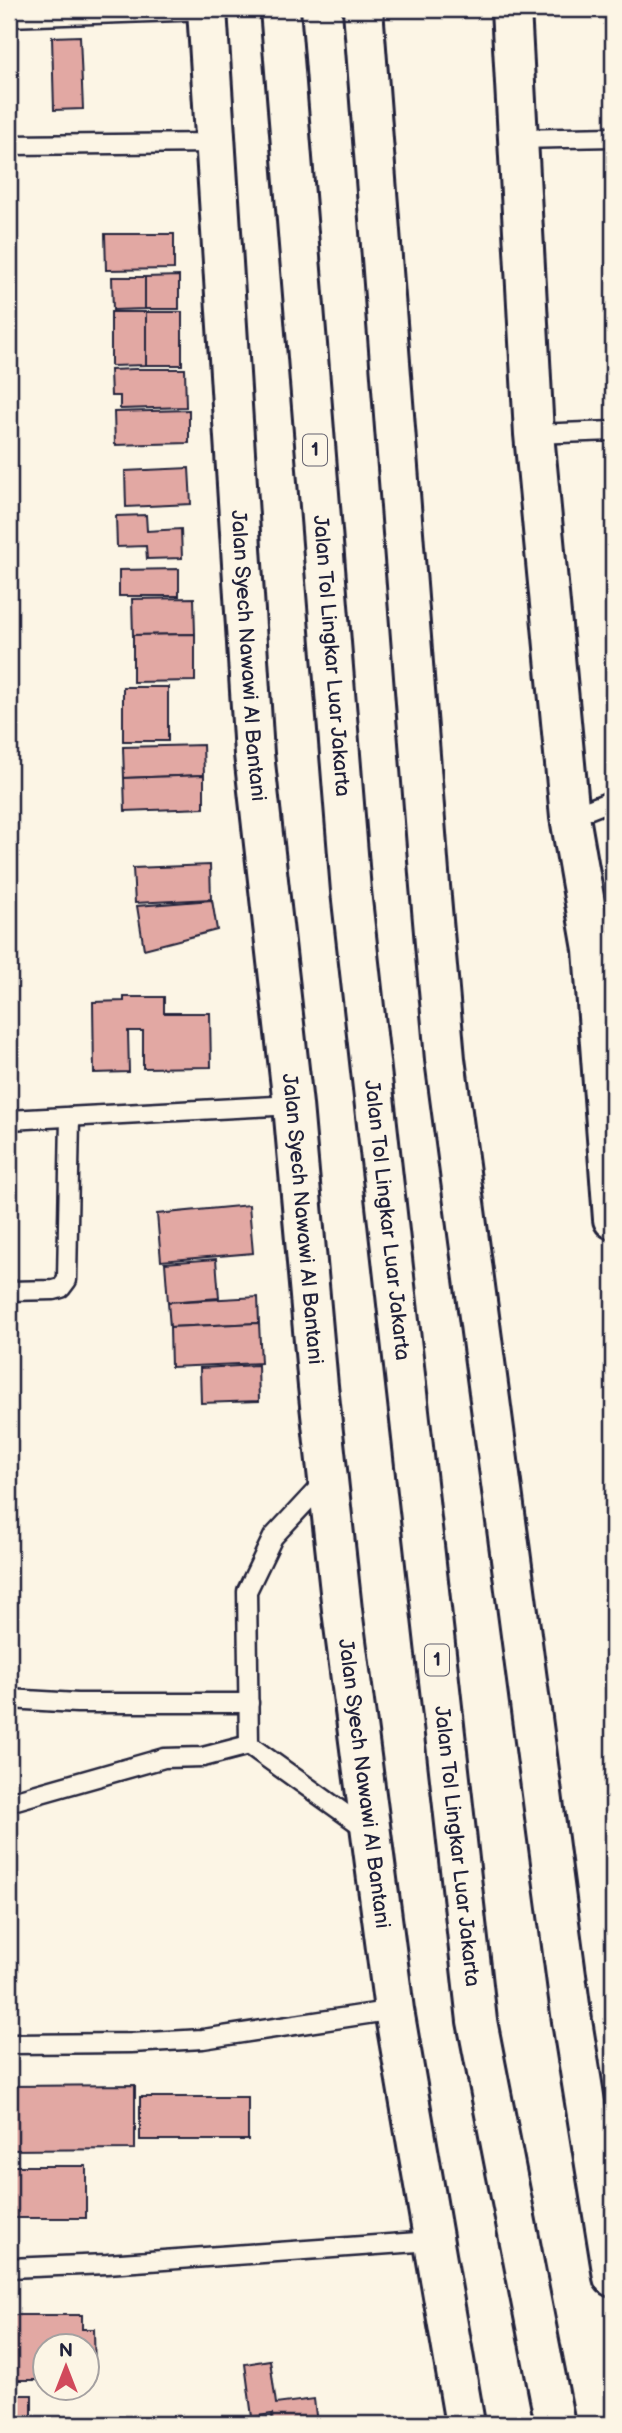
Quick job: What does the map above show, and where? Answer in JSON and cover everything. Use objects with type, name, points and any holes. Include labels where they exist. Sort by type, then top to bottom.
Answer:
[{"type":"highway","name":"Jalan Syech Nawawi Al Bantani","points":[[207,9],[253,741],[293,1105],[328,1477],[369,1831],[394,2010],[464,2424]]},
{"type":"highway","name":"Jalan Tol Lingkar Luar Jakarta","points":[[280,9],[351,891],[477,2021],[555,2424]]},
{"type":"highway","points":[[363,9],[429,886],[445,1059],[572,2021],[613,2277]]},
{"type":"highway","points":[[511,9],[534,433],[570,817],[603,950],[613,1219]]},
{"type":"lane","points":[[9,18],[207,9]]},
{"type":"lane","points":[[516,139],[613,137]]},
{"type":"lane","points":[[9,145],[216,143]]},
{"type":"lane","points":[[534,433],[613,431]]},
{"type":"lane","points":[[570,817],[613,800]]},
{"type":"lane","points":[[9,1120],[293,1105]]},
{"type":"lane","points":[[9,1291],[54,1290],[61,1288],[68,1280],[70,1117]]},
{"type":"lane","points":[[249,1745],[247,1591],[273,1537],[328,1477]]},
{"type":"lane","points":[[9,1699],[77,1703],[249,1703]]},
{"type":"lane","points":[[249,1745],[369,1831]]},
{"type":"lane","points":[[9,1802],[163,1758],[203,1757],[249,1745]]},
{"type":"lane","points":[[9,2044],[131,2043],[203,2039],[394,2010]]},
{"type":"lane","points":[[9,2268],[107,2264],[432,2241]]},
{"type":"building","points":[[80,36],[83,109],[54,110],[52,37]]},
{"type":"building","points":[[105,234],[174,234],[174,269],[106,270]]},
{"type":"building","points":[[179,276],[179,309],[145,309],[145,277]]},
{"type":"building","points":[[112,277],[145,277],[145,309],[113,310]]},
{"type":"building","points":[[111,312],[146,312],[146,365],[111,366]]},
{"type":"building","points":[[146,312],[182,312],[182,365],[146,365]]},
{"type":"building","points":[[185,369],[186,407],[120,409],[120,396],[111,396],[110,370]]},
{"type":"building","points":[[189,410],[189,443],[115,445],[114,412]]},
{"type":"building","points":[[189,468],[191,504],[126,507],[125,471]]},
{"type":"building","points":[[146,515],[147,531],[181,529],[182,558],[147,559],[146,546],[117,547],[116,516]]},
{"type":"building","points":[[179,569],[179,596],[119,596],[119,570]]},
{"type":"building","points":[[194,598],[195,634],[133,635],[132,599]]},
{"type":"building","points":[[195,634],[195,681],[133,682],[133,635]]},
{"type":"building","points":[[123,687],[168,687],[168,741],[123,741]]},
{"type":"building","points":[[203,745],[204,775],[124,778],[123,747]]},
{"type":"building","points":[[204,775],[204,808],[125,811],[124,778]]},
{"type":"building","points":[[210,865],[211,899],[135,903],[133,868]]},
{"type":"building","points":[[212,900],[217,930],[144,949],[137,906]]},
{"type":"building","points":[[124,997],[164,997],[164,1013],[210,1013],[211,1067],[143,1068],[143,1031],[128,1031],[129,1072],[94,1073],[93,1002],[124,1001]]},
{"type":"building","points":[[249,1205],[253,1253],[161,1261],[157,1214]]},
{"type":"building","points":[[216,1259],[219,1298],[168,1302],[165,1263]]},
{"type":"building","points":[[258,1297],[259,1323],[170,1327],[168,1302]]},
{"type":"building","points":[[259,1323],[261,1363],[171,1367],[170,1327]]},
{"type":"building","points":[[258,1365],[259,1401],[201,1403],[200,1368]]},
{"type":"building","points":[[135,2085],[135,2149],[9,2150],[9,2086]]},
{"type":"building","points":[[140,2097],[248,2097],[248,2140],[140,2140]]},
{"type":"building","points":[[9,2166],[86,2166],[86,2218],[9,2218]]},
{"type":"building","points":[[9,2315],[82,2315],[82,2329],[94,2329],[94,2332],[32,2332],[32,2380],[9,2380]]},
{"type":"building","points":[[270,2360],[276,2404],[314,2399],[317,2424],[273,2424],[272,2414],[252,2417],[245,2364]]},
{"type":"building","points":[[9,2395],[32,2395],[32,2419],[218,2420],[217,2424],[9,2424]]}]
